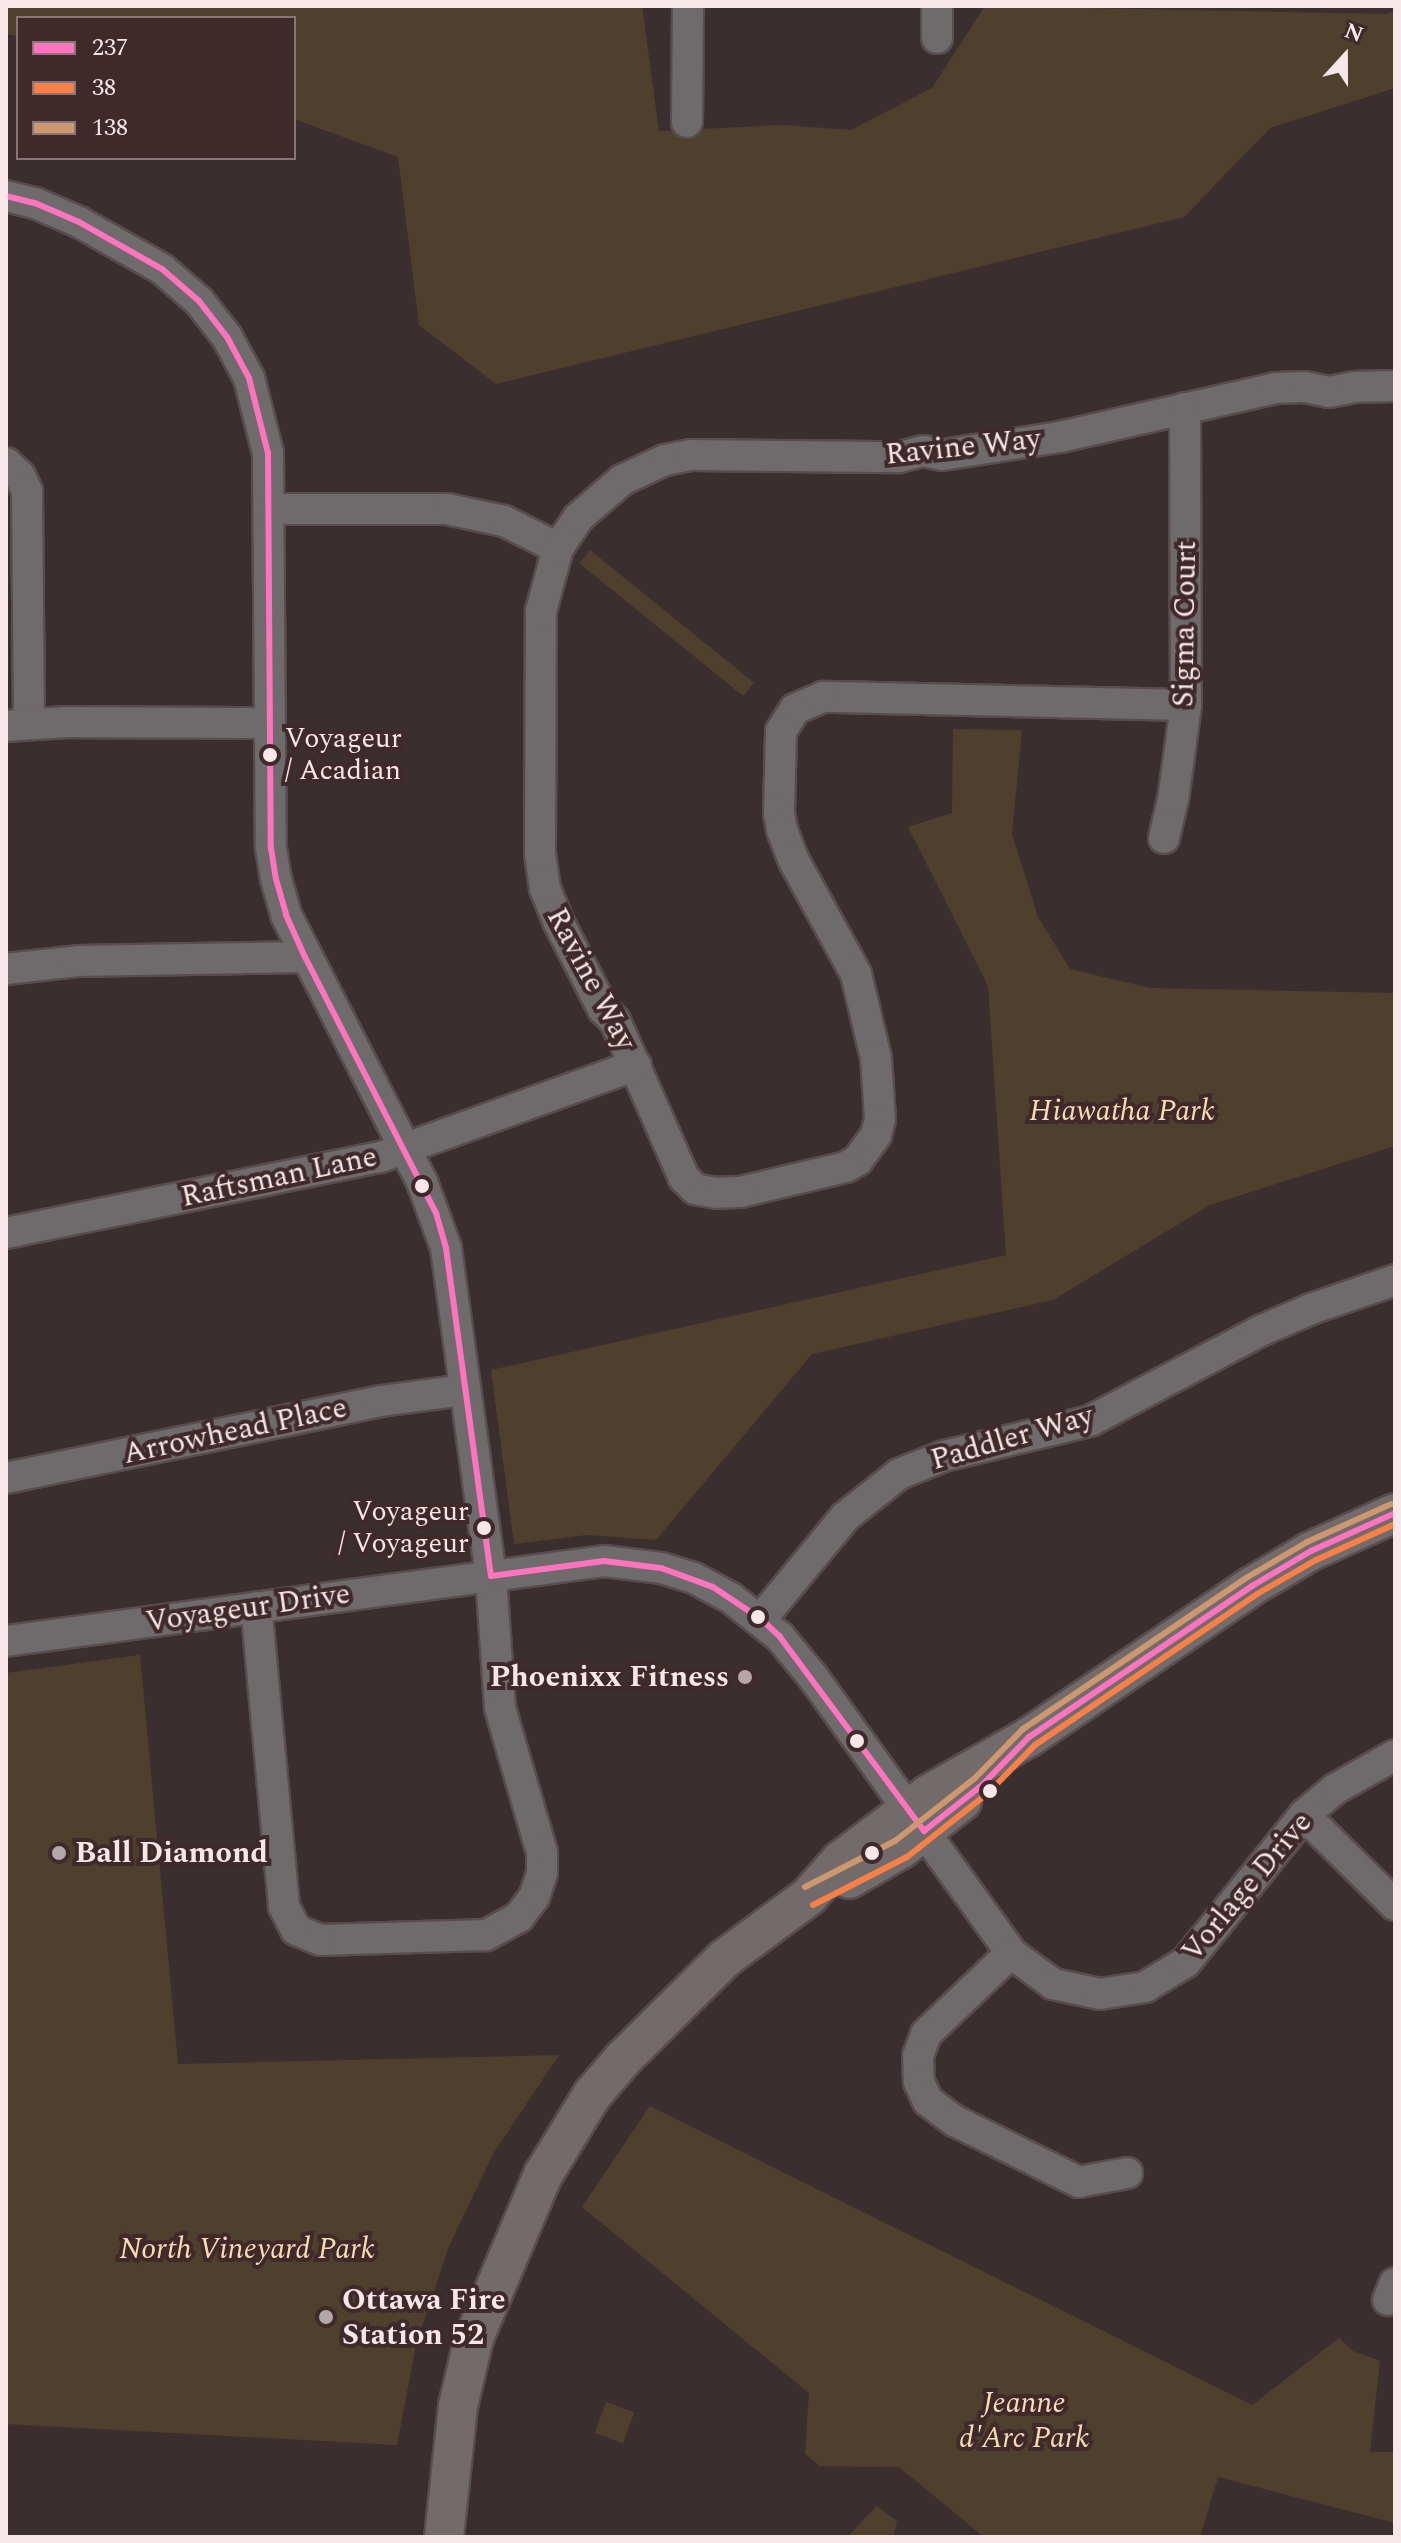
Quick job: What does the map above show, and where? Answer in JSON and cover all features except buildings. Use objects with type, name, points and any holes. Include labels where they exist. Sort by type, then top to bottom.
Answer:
[{"type":"main road","points":[[444,2537],[458,2406],[474,2338],[504,2261],[549,2164],[592,2095],[623,2059],[724,1959],[809,1896],[840,1861],[982,1785],[1029,1737],[1252,1586],[1311,1551],[1395,1513]]},
{"type":"street","points":[[687,122],[688,6]]},
{"type":"street","points":[[937,6],[937,38]]},
{"type":"street","points":[[6,196],[35,203],[122,245],[162,269],[199,301],[227,337],[249,378],[268,453],[273,864],[286,915],[406,1148],[436,1213],[446,1248],[491,1576],[500,1708],[537,1833],[542,1873],[534,1897],[519,1917],[486,1935],[320,1940],[296,1930],[284,1906],[256,1607]]},
{"type":"street","name":"Ravine Way","points":[[1186,705],[823,697],[803,703],[788,716],[781,731],[779,813],[794,861],[856,974],[876,1058],[880,1119],[876,1135],[858,1160],[846,1167],[740,1192],[717,1193],[695,1189],[675,1166],[636,1065],[559,923],[545,889],[542,867],[540,631],[544,592],[558,548],[578,518],[607,490],[665,460],[717,453],[899,457],[923,451],[942,455],[1022,445],[1276,388],[1304,387],[1329,392],[1354,387],[1395,386]]},
{"type":"street","name":"Sigma Court","points":[[1164,838],[1173,800],[1186,705],[1185,408]]},
{"type":"street","points":[[6,463],[20,476],[27,491],[18,724],[269,723]]},
{"type":"street","points":[[269,509],[447,509],[504,521],[558,548]]},
{"type":"street","points":[[6,969],[78,961],[305,957]]},
{"type":"street","name":"Raftsman Lane","points":[[6,1233],[381,1157],[636,1065]]},
{"type":"street","name":"Paddler Way","points":[[761,1619],[845,1517],[899,1474],[944,1456],[1090,1421],[1260,1331],[1311,1309],[1395,1280]]},
{"type":"street","name":"Arrowhead Place","points":[[6,1478],[381,1401],[465,1390]]},
{"type":"street","name":"Voyageur Drive","points":[[6,1641],[604,1561],[651,1566],[694,1578],[761,1619],[813,1677],[916,1821]]},
{"type":"street","name":"Vorlage Drive","points":[[916,1821],[1011,1953],[1033,1972],[1075,1991],[1123,1993],[1156,1982],[1186,1962],[1304,1815],[1335,1789],[1395,1755]]},
{"type":"street","points":[[1304,1815],[1395,1905]]},
{"type":"street","points":[[1011,1953],[926,2034],[918,2056],[919,2082],[928,2101],[955,2121],[1079,2182],[1127,2173]]},
{"type":"green space","points":[[6,6],[642,6],[659,131],[782,125],[851,130],[932,88],[985,6],[1385,14],[1395,11],[1395,88],[1270,128],[1184,217],[496,384],[419,325],[398,157],[296,120],[296,16],[16,16],[16,36],[6,34]]},
{"type":"green space","points":[[590,550],[754,683],[743,696],[579,563]]},
{"type":"green space","name":"Hiawatha Park","points":[[953,729],[1022,730],[1012,834],[1038,917],[1070,969],[1150,988],[1395,993],[1395,1146],[1210,1205],[1053,1300],[812,1354],[656,1540],[587,1535],[514,1544],[491,1370],[1006,1255],[988,986],[908,827],[952,813]]},
{"type":"green space","name":"North Vineyard Park","points":[[140,1655],[178,2064],[559,2055],[493,2154],[449,2246],[416,2345],[397,2445],[6,2424],[6,1673]]},
{"type":"green space","name":"Jeanne d'Arc Park","points":[[650,2106],[1252,2405],[1339,2338],[1353,2351],[1380,2361],[1370,2452],[1395,2452],[1395,2523],[1218,2477],[1200,2537],[984,2537],[899,2467],[820,2466],[805,2454],[809,2393],[582,2207]]},
{"type":"green space","points":[[606,2402],[634,2412],[623,2443],[595,2433]]},
{"type":"green space","points":[[877,2506],[897,2521],[893,2537],[847,2537]]},
{"type":"transit line","name":"237","points":[[6,196],[35,203],[79,222],[162,269],[199,301],[227,337],[249,378],[268,453],[271,848],[276,879],[286,915],[305,957],[436,1213],[446,1248],[491,1576]]},
{"type":"transit line","name":"138","points":[[805,1887],[895,1841],[975,1778],[1023,1729],[1246,1578],[1307,1542],[1391,1504]]},
{"type":"transit line","name":"237","points":[[491,1576],[604,1561],[661,1568],[713,1587],[761,1619],[780,1637],[924,1831],[982,1785],[1029,1737],[1252,1586],[1311,1551],[1395,1513]]},
{"type":"transit line","name":"38","points":[[813,1905],[907,1857],[988,1793],[1035,1745],[1257,1594],[1316,1560],[1395,1524]]},
{"type":"place","name":"Voyageur / Acadian","points":[[270,755]]},
{"type":"place","name":"Voyageur / Voyageur","points":[[484,1528]]},
{"type":"place","name":"Phoenixx Fitness","points":[[745,1677]]},
{"type":"place","name":"Ball Diamond","points":[[59,1853]]},
{"type":"place","name":"Ottawa Fire Station 52","points":[[326,2317]]}]
